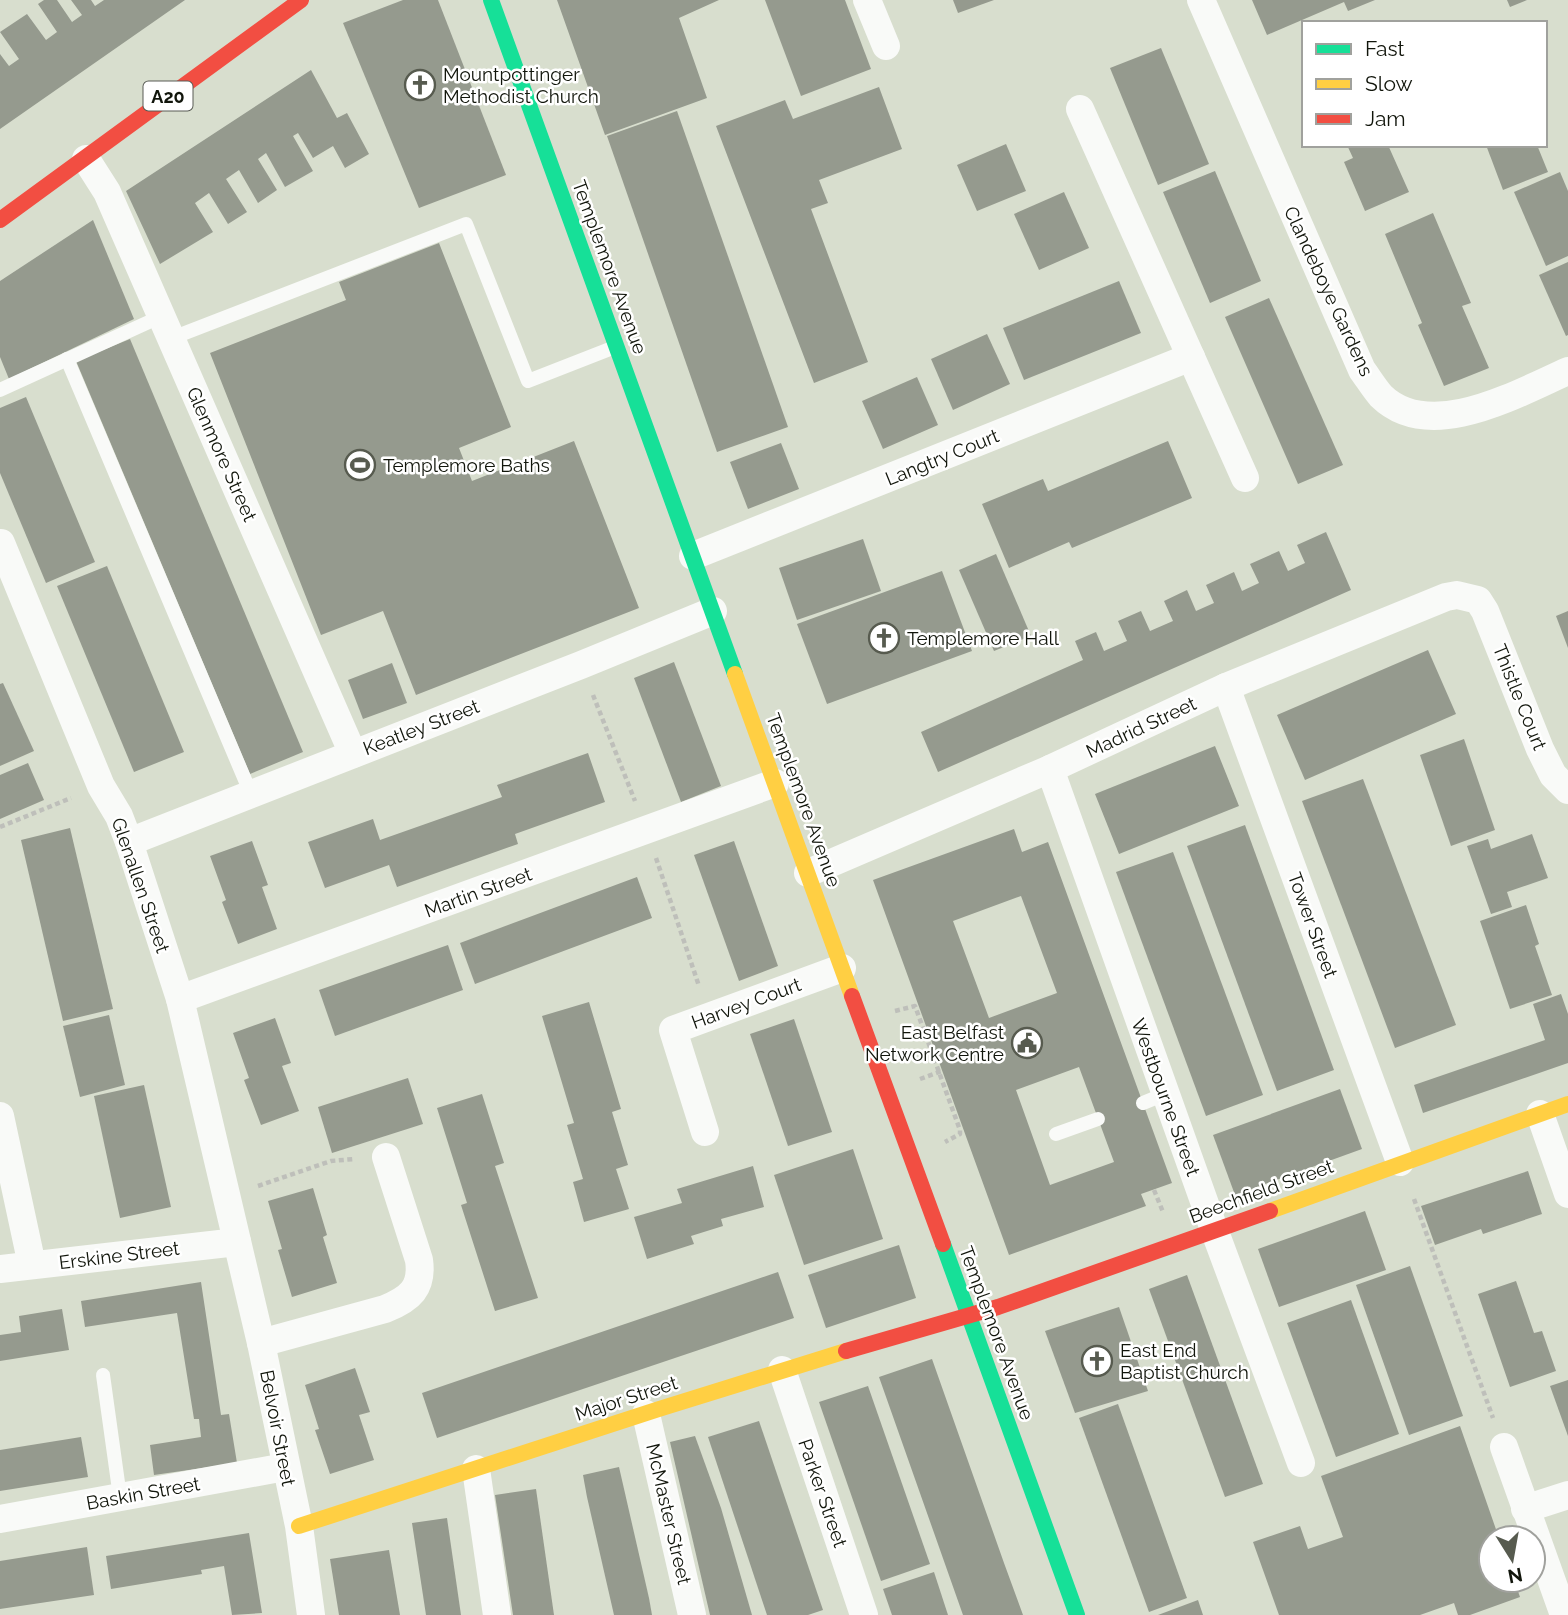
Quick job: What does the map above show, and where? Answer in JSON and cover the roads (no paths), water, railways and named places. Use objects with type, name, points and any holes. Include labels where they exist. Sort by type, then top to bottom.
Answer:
[{"type":"street","name":"A20","points":[[0,220],[301,0]]},
{"type":"street","name":"Templemore Avenue","points":[[491,0],[1077,1615]]},
{"type":"street","points":[[867,0],[886,46]]},
{"type":"street","name":"Clandeboye Gardens","points":[[1201,0],[1362,370],[1382,397],[1407,412],[1443,416],[1484,408],[1568,371]]},
{"type":"street","points":[[1080,109],[1245,478]]},
{"type":"street","name":"Glenmore Street","points":[[86,159],[107,192],[353,754]]},
{"type":"street","name":"Langtry Court","points":[[692,556],[1191,357]]},
{"type":"street","name":"Glenallen Street","points":[[1,543],[101,786],[119,816],[129,842],[180,999],[237,1242]]},
{"type":"street","name":"Madrid Street","points":[[808,873],[1050,769],[1226,687],[1446,597],[1457,595],[1478,600]]},
{"type":"street","name":"Thistle Court","points":[[1478,600],[1485,611],[1540,750],[1553,775],[1568,790]]},
{"type":"street","name":"Keatley Street","points":[[129,842],[713,611]]},
{"type":"street","name":"Tower Street","points":[[1226,687],[1400,1162]]},
{"type":"street","name":"Westbourne Street","points":[[1050,769],[1154,1098],[1215,1232],[1301,1463]]},
{"type":"street","name":"Martin Street","points":[[180,999],[775,783]]},
{"type":"street","name":"Harvey Court","points":[[705,1132],[673,1030],[842,968]]},
{"type":"street","name":"Beechfield Street","points":[[968,1316],[1215,1232],[1400,1162],[1568,1104]]},
{"type":"street","points":[[1540,1114],[1568,1194]]},
{"type":"street","points":[[0,1116],[32,1265]]},
{"type":"street","points":[[261,1343],[386,1309],[411,1294],[418,1284],[421,1272],[419,1260],[386,1157]]},
{"type":"street","name":"Erskine Street","points":[[0,1269],[237,1242]]},
{"type":"street","name":"Belvoir Street","points":[[237,1242],[299,1526],[311,1615]]},
{"type":"street","name":"Major Street","points":[[299,1526],[782,1370],[968,1316]]},
{"type":"street","name":"Parker Street","points":[[782,1370],[864,1615]]},
{"type":"street","name":"McMaster Street","points":[[646,1414],[692,1615]]},
{"type":"street","points":[[1504,1447],[1564,1615]]},
{"type":"street","name":"Baskin Street","points":[[0,1519],[285,1466]]},
{"type":"street","points":[[476,1469],[497,1615]]},
{"type":"street","points":[[1525,1509],[1568,1495]]},
{"type":"lane","points":[[0,390],[67,359],[466,224],[528,382],[617,347]]},
{"type":"lane","points":[[67,359],[251,794]]},
{"type":"lane","points":[[1056,1133],[1098,1119]]},
{"type":"lane","points":[[103,1375],[120,1497]]},
{"type":"place","name":"Mountpottinger Methodist Church","points":[[420,85]]},
{"type":"place","name":"Templemore Baths","points":[[360,465]]},
{"type":"place","name":"Templemore Hall","points":[[884,638]]},
{"type":"place","name":"East Belfast Network Centre","points":[[1027,1043]]},
{"type":"place","name":"East End Baptist Church","points":[[1097,1361]]}]
